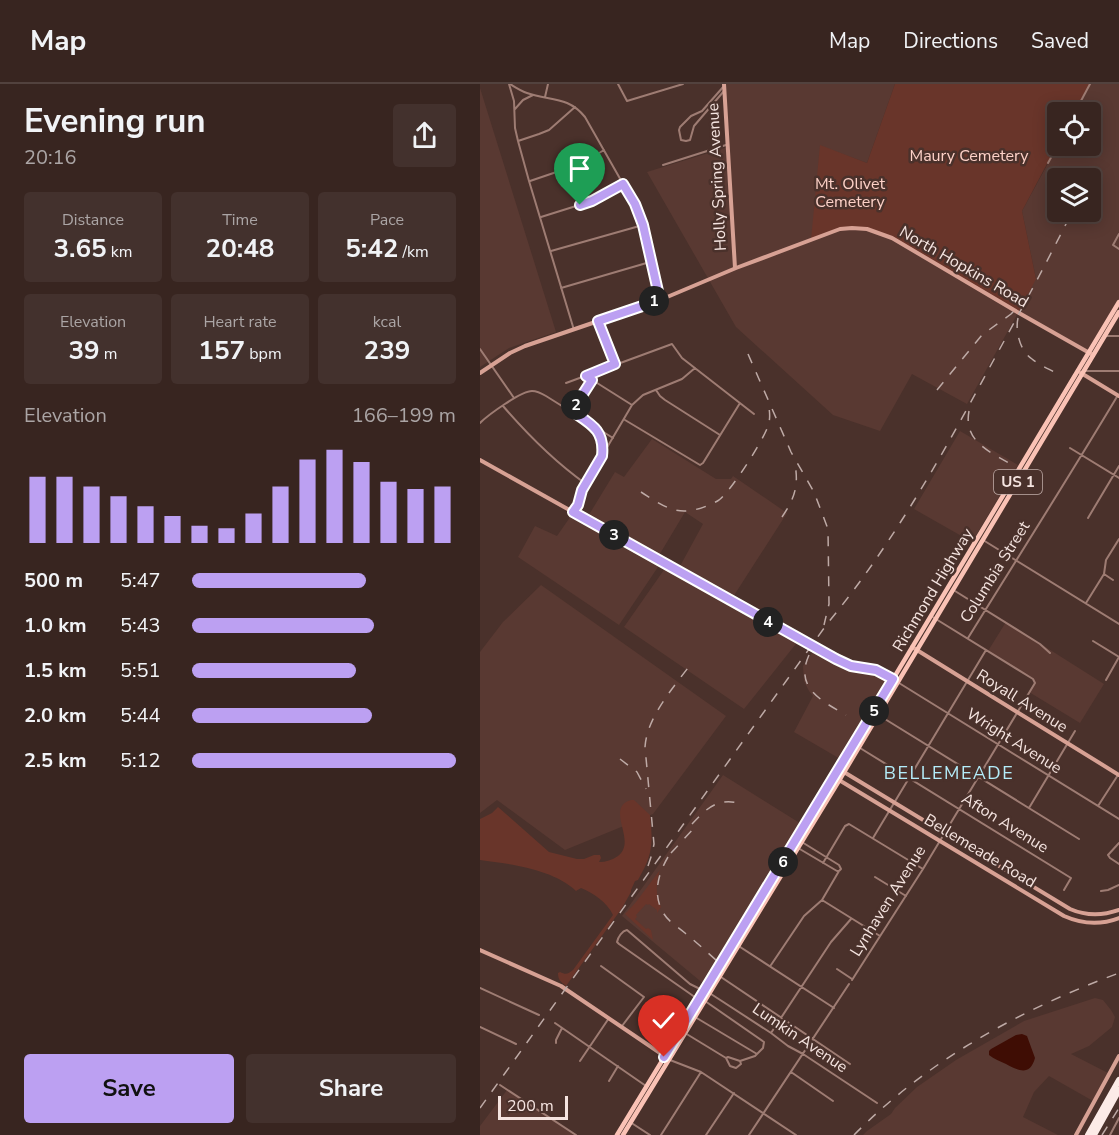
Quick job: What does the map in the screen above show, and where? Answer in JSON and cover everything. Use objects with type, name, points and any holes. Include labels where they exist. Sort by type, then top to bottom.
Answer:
[{"type":"highway","points":[[1088,1135],[1119,1080]]},
{"type":"highway","points":[[1094,1135],[1119,1090]]},
{"type":"main road","name":"Holly Spring Avenue","points":[[724,87],[735,268]]},
{"type":"main road","name":"North Hopkins Road","points":[[480,373],[517,349],[660,300],[735,268],[840,229],[852,228],[867,229],[892,238],[1091,354]]},
{"type":"main road","name":"Richmond Highway","points":[[1103,335],[1119,302]]},
{"type":"main road","name":"Richmond Highway","points":[[616,1135],[649,1088],[842,771],[1091,354],[1119,312]]},
{"type":"main road","points":[[1082,372],[1118,396]]},
{"type":"main road","points":[[480,460],[836,659],[851,666],[876,670],[895,681]]},
{"type":"main road","name":"Royall Avenue","points":[[915,648],[1119,775]]},
{"type":"main road","name":"Bellemeade Road","points":[[842,771],[1074,911],[1099,915],[1119,910]]},
{"type":"main road","name":"Bellemeade Road","points":[[837,778],[1068,918],[1094,923],[1119,918]]},
{"type":"main road","points":[[480,950],[561,986],[667,1058]]},
{"type":"main road","name":"Richmond Highway","points":[[667,1058],[685,1033],[702,1000]]},
{"type":"main road","points":[[1078,1135],[1119,1057]]},
{"type":"main road","name":"Richmond Highway","points":[[623,1135],[628,1120]]},
{"type":"street","points":[[509,84],[533,95],[562,101],[575,107],[590,124],[635,204],[643,225],[660,300]]},
{"type":"street","points":[[509,84],[514,101],[518,141],[574,330]]},
{"type":"street","points":[[545,97],[548,84]]},
{"type":"street","points":[[618,84],[627,101],[683,84]]},
{"type":"street","points":[[1080,102],[1090,84]]},
{"type":"street","points":[[724,87],[694,126],[690,140],[681,140],[680,127],[691,116],[702,111],[724,87]]},
{"type":"street","points":[[515,109],[523,100],[533,95]]},
{"type":"street","points":[[518,141],[549,130],[575,107]]},
{"type":"street","points":[[663,165],[728,145]]},
{"type":"street","points":[[529,181],[584,163],[604,150]]},
{"type":"street","points":[[1048,164],[1052,156]]},
{"type":"street","points":[[541,217],[592,201],[623,184]]},
{"type":"street","points":[[550,251],[643,225]]},
{"type":"street","points":[[1119,234],[1113,245],[1119,249]]},
{"type":"street","points":[[561,288],[651,262]]},
{"type":"street","points":[[598,321],[615,364]]},
{"type":"street","points":[[1103,335],[1119,336]]},
{"type":"street","points":[[566,383],[672,344],[682,358],[754,414]]},
{"type":"street","points":[[480,349],[514,398]]},
{"type":"street","points":[[573,512],[578,505],[582,490],[632,405],[643,395],[682,379],[695,368]]},
{"type":"street","points":[[1082,372],[1119,371]]},
{"type":"street","points":[[1093,380],[1092,375],[1096,372]]},
{"type":"street","points":[[586,376],[632,405]]},
{"type":"street","points":[[572,411],[592,380]]},
{"type":"street","points":[[656,390],[665,400],[720,435]]},
{"type":"street","points":[[480,423],[514,398],[527,392],[538,392],[613,438]]},
{"type":"street","name":"Columbia Street","points":[[968,638],[1118,396]]},
{"type":"street","points":[[624,419],[700,465],[740,403]]},
{"type":"street","points":[[503,406],[519,425],[567,470],[586,484]]},
{"type":"street","points":[[594,425],[602,438],[602,456]]},
{"type":"street","points":[[1070,448],[1119,478]]},
{"type":"street","points":[[1088,518],[1119,466]]},
{"type":"street","points":[[981,538],[1119,623]]},
{"type":"street","points":[[1086,603],[1104,574],[1106,560],[1119,538]]},
{"type":"street","points":[[1104,574],[1113,580]]},
{"type":"street","points":[[951,588],[1040,644],[1050,653]]},
{"type":"street","points":[[873,838],[986,650],[933,617]]},
{"type":"street","points":[[1093,641],[1119,657],[1106,680]]},
{"type":"street","name":"Lynhaven Avenue","points":[[837,969],[852,979],[923,869],[1034,684],[1035,681],[986,650]]},
{"type":"street","name":"Wright Avenue","points":[[895,681],[1119,819]]},
{"type":"street","points":[[876,713],[1079,839]]},
{"type":"street","points":[[1029,808],[1075,731]]},
{"type":"street","name":"Afton Avenue","points":[[856,746],[1071,878],[1064,890]]},
{"type":"street","points":[[1098,806],[1119,775]]},
{"type":"street","points":[[823,863],[848,824],[923,869]]},
{"type":"street","points":[[771,966],[804,916],[822,900],[841,869],[840,866],[799,841]]},
{"type":"street","points":[[1119,843],[1108,855],[1119,864]]},
{"type":"street","points":[[796,846],[839,871]]},
{"type":"street","points":[[874,877],[906,896]]},
{"type":"street","points":[[1101,891],[1119,885]]},
{"type":"street","points":[[822,900],[880,936]]},
{"type":"street","points":[[771,1033],[831,942],[851,919]]},
{"type":"street","name":"Lumkin Avenue","points":[[702,1000],[619,944],[618,938],[627,930],[690,984],[707,992],[877,1103]]},
{"type":"street","points":[[736,944],[834,1008]]},
{"type":"street","points":[[601,966],[644,998],[621,1027]]},
{"type":"street","points":[[717,975],[850,1064]]},
{"type":"street","points":[[749,1135],[849,984]]},
{"type":"street","points":[[480,988],[539,1015]]},
{"type":"street","points":[[702,1000],[764,1042],[764,1047],[757,1054],[740,1061],[731,1057],[726,1058]]},
{"type":"street","points":[[694,1017],[757,1054]]},
{"type":"street","points":[[580,1061],[609,1018]]},
{"type":"street","points":[[555,1023],[649,1088]]},
{"type":"street","points":[[480,1027],[516,1044]]},
{"type":"street","points":[[556,1042],[562,1028]]},
{"type":"street","points":[[685,1033],[726,1058],[729,1066],[736,1068],[741,1064],[740,1061]]},
{"type":"street","points":[[667,1058],[701,1072],[796,1135]]},
{"type":"street","points":[[609,1081],[618,1066]]},
{"type":"street","points":[[661,1135],[701,1072]]},
{"type":"street","points":[[791,1072],[833,1101]]},
{"type":"street","points":[[500,1085],[576,1135]]},
{"type":"street","points":[[706,1135],[734,1093]]},
{"type":"street","points":[[1110,1135],[1119,1118]]},
{"type":"street","points":[[628,1120],[650,1135]]},
{"type":"shaded area","points":[[723,84],[895,84],[867,163],[820,146],[840,230],[862,229],[1036,279],[1022,211],[1052,156],[1101,156],[1101,102],[1081,102],[1091,84],[1119,84],[1119,308],[1091,354],[1018,313],[967,404],[912,374],[880,431],[833,415],[736,327],[647,172],[728,147]]},
{"type":"shaded area","points":[[480,88],[556,332],[509,348],[480,367]]},
{"type":"shaded area","points":[[960,431],[1018,465],[972,542],[914,509]]},
{"type":"shaded area","points":[[652,439],[716,479],[731,479],[733,476],[787,513],[733,597],[679,568],[703,524],[685,512],[658,557],[587,518],[615,472],[624,477]]},
{"type":"shaded area","points":[[573,513],[660,564],[619,625],[518,557],[535,526],[557,536]]},
{"type":"shaded area","points":[[666,567],[799,640],[744,709],[624,627]]},
{"type":"shaded area","points":[[541,585],[726,716],[653,814],[565,850],[497,800],[480,813],[480,652],[503,622]]},
{"type":"shaded area","points":[[1006,622],[1104,684],[1080,723],[1029,692],[1035,681],[988,651]]},
{"type":"shaded area","points":[[814,650],[848,668],[879,674],[887,679],[887,683],[842,760],[794,732],[813,696],[804,681],[803,666]]},
{"type":"shaded area","points":[[723,775],[803,825],[705,985],[622,916]]},
{"type":"shaded area","points":[[1095,998],[1103,1000],[1111,1010],[1115,1017],[1112,1027],[1089,1046],[1071,1054],[1108,1073],[1093,1101],[1049,1076],[1034,1092],[1023,1117],[1058,1135],[863,1135],[891,1114],[917,1087],[956,1060],[1024,1021]]},
{"type":"shaded area","points":[[1022,1034],[1027,1036],[1035,1058],[1027,1070],[1015,1069],[989,1055],[991,1049]]},
{"type":"shaded area","points":[[507,1090],[576,1135],[480,1135],[480,1126]]},
{"type":"green space","name":"Maury Cemetery","points":[[895,84],[1091,84],[1081,102],[1047,102],[1047,156],[1051,156],[1022,211],[1036,279],[1018,313],[895,240],[862,229],[840,230],[811,240],[820,145],[867,163]]},
{"type":"green space","points":[[634,800],[650,815],[652,834],[649,856],[622,908],[566,986],[560,981],[558,973],[567,974],[573,970],[613,915],[595,895],[581,888],[576,891],[556,877],[531,869],[480,860],[480,819],[498,807],[549,852],[577,859],[600,855],[599,862],[604,862],[618,856],[623,850],[625,842],[620,810]]},
{"type":"green space","points":[[660,870],[657,888],[661,907],[657,913],[657,910],[646,904],[635,919],[646,929],[651,930],[653,940],[625,914]]},
{"type":"railway","points":[[480,1108],[827,624],[874,562],[916,498],[955,431],[1067,222]]},
{"type":"railway","points":[[937,390],[982,335],[1018,307]]},
{"type":"railway","points":[[1018,318],[1018,335],[1024,351],[1035,361],[1058,374]]},
{"type":"railway","points":[[748,354],[791,452],[814,492],[828,529],[829,604],[824,625]]},
{"type":"railway","points":[[641,492],[678,511],[697,509],[719,500],[738,477],[760,443],[769,424],[769,408]]},
{"type":"railway","points":[[969,411],[968,422],[974,438],[980,445],[1012,465]]},
{"type":"railway","points":[[782,517],[794,492],[795,464]]},
{"type":"railway","points":[[809,655],[805,666],[808,685],[820,699],[846,715]]},
{"type":"railway","points":[[648,866],[654,844],[645,747],[647,735],[656,713],[693,661]]},
{"type":"railway","points":[[620,759],[637,772],[646,789]]},
{"type":"railway","points":[[692,824],[714,805],[727,802],[743,804]]},
{"type":"railway","points":[[671,853],[694,828]]},
{"type":"railway","points":[[668,857],[661,870],[658,885],[660,907],[668,920],[717,961]]},
{"type":"railway","points":[[854,1135],[913,1083],[977,1039],[1046,1003],[1119,973]]},
{"type":"railway","points":[[1102,1135],[1119,1108]]},
{"type":"district","name":"BELLEMEADE","points":[[949,773]]},
{"type":"route","points":[[580,205],[623,184],[635,204],[643,225],[660,300],[598,321],[615,364],[586,376],[592,380],[572,411],[594,425],[602,438],[603,450],[573,512],[836,659],[851,666],[876,670],[893,679],[664,1057]]},
{"type":"park label","name":"Mt. Olivet Cemetery","points":[[850,193]]}]
